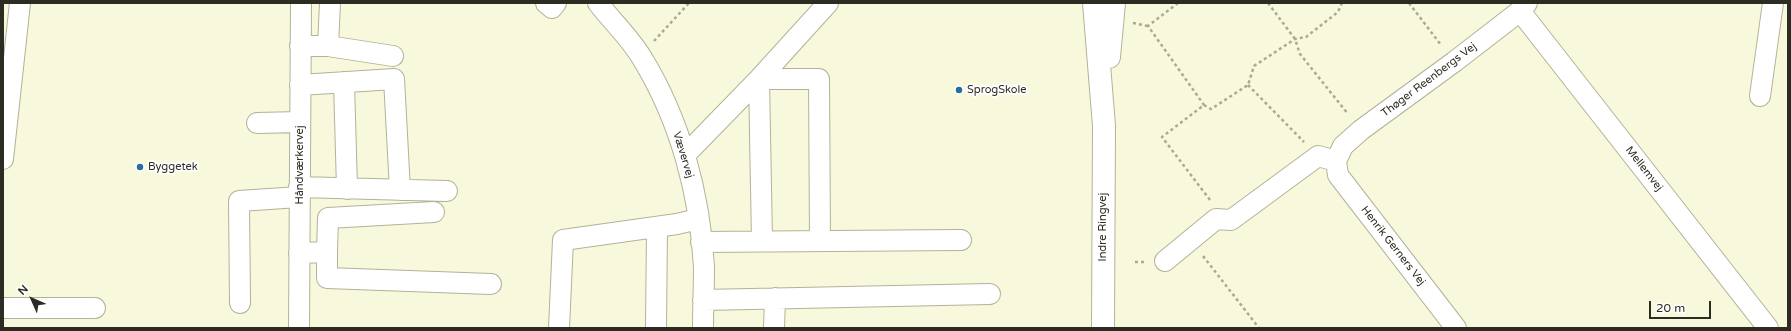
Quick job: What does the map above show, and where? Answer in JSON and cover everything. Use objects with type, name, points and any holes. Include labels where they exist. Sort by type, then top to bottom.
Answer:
[{"type":"main road","name":"Indre Ringvej","points":[[1094,3],[1104,126]]},
{"type":"main road","name":"Indre Ringvej","points":[[1103,328],[1104,126],[1114,3]]},
{"type":"street","points":[[3,159],[20,3]]},
{"type":"street","name":"Håndværkervej","points":[[299,328],[301,3]]},
{"type":"street","points":[[328,46],[330,3]]},
{"type":"street","points":[[546,3],[552,8],[556,3]]},
{"type":"street","name":"Vævervej","points":[[598,3],[641,56],[666,101],[686,155],[698,219],[704,267],[703,328]]},
{"type":"street","points":[[686,155],[759,79],[828,3]]},
{"type":"street","points":[[1760,96],[1773,3]]},
{"type":"street","name":"Thøger Reenbergs Vej","points":[[1327,158],[1361,130],[1454,62],[1524,7]]},
{"type":"street","name":"Mellemvej","points":[[1524,7],[1768,328]]},
{"type":"street","points":[[300,46],[328,46],[393,56]]},
{"type":"street","points":[[300,85],[394,79],[400,190]]},
{"type":"street","points":[[759,79],[819,79],[820,241]]},
{"type":"street","points":[[759,79],[762,241]]},
{"type":"street","points":[[344,82],[347,188]]},
{"type":"street","points":[[257,122],[300,122]]},
{"type":"street","points":[[1164,261],[1216,219],[1231,220],[1327,158]]},
{"type":"street","name":"Henrik Gerners Vej","points":[[1327,158],[1338,175],[1456,328]]},
{"type":"street","points":[[240,303],[239,201],[299,192],[347,188],[447,191]]},
{"type":"street","points":[[434,212],[328,218],[327,278],[491,284]]},
{"type":"street","points":[[559,328],[563,240],[677,224],[698,219]]},
{"type":"street","points":[[656,328],[657,227]]},
{"type":"street","points":[[701,242],[961,240]]},
{"type":"street","points":[[299,253],[327,252]]},
{"type":"street","points":[[703,300],[990,294]]},
{"type":"street","points":[[774,328],[775,298]]},
{"type":"street","points":[[3,308],[95,308]]},
{"type":"path","points":[[641,56],[689,3]]},
{"type":"path","points":[[1178,3],[1148,26],[1204,105],[1211,109],[1248,85],[1254,66],[1295,39],[1306,37],[1338,12],[1342,3]]},
{"type":"path","points":[[1268,3],[1295,39],[1300,54],[1361,130]]},
{"type":"path","points":[[1409,3],[1454,62]]},
{"type":"path","points":[[1248,85],[1327,158]]},
{"type":"path","points":[[1204,105],[1162,137],[1211,201],[1216,219]]},
{"type":"path","points":[[1190,240],[1259,328]]},
{"type":"place","name":"SprogSkole","points":[[959,90]]},
{"type":"place","name":"Byggetek","points":[[140,167]]}]
